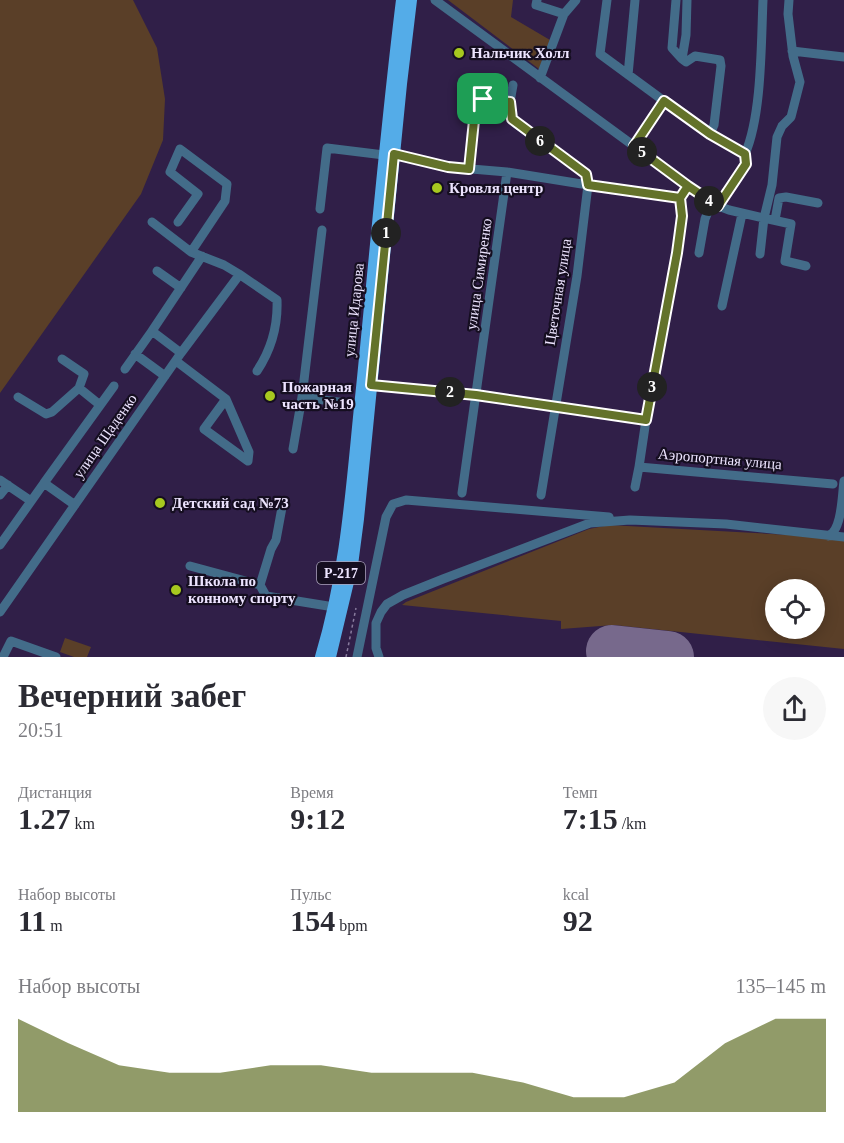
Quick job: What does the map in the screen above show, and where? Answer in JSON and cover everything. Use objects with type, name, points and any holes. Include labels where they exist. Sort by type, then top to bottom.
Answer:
[{"type":"main road","name":"улица Идарова","points":[[330,657],[352,565],[371,385],[402,0]]},
{"type":"main road","name":"улица Идарова","points":[[321,657],[334,607],[350,519],[360,405],[389,154],[411,0]]},
{"type":"street","points":[[435,0],[715,204],[742,214],[791,224],[785,261],[807,266]]},
{"type":"street","points":[[537,0],[536,5],[564,15]]},
{"type":"street","points":[[540,78],[567,8],[578,0]]},
{"type":"street","points":[[607,0],[600,54],[710,134],[745,154]]},
{"type":"street","points":[[628,75],[634,0]]},
{"type":"street","points":[[676,0],[672,48],[686,62],[695,56],[720,60],[714,125],[710,134]]},
{"type":"street","points":[[682,59],[686,35],[687,0]]},
{"type":"street","points":[[699,253],[705,219],[746,164],[745,154],[752,139],[756,110],[764,0]]},
{"type":"street","points":[[760,254],[764,218],[772,185],[777,137],[782,126],[791,117],[800,82],[792,51],[788,14],[789,0]]},
{"type":"street","points":[[792,51],[844,57]]},
{"type":"street","points":[[513,85],[510,102],[512,119],[586,174],[588,185]]},
{"type":"street","points":[[469,169],[476,101],[483,99],[510,102]]},
{"type":"street","points":[[634,146],[664,101]]},
{"type":"street","points":[[320,209],[327,148],[389,154],[448,167],[507,172],[680,198],[688,186]]},
{"type":"street","points":[[178,222],[198,194],[170,172],[180,149],[227,184],[225,201],[191,252]]},
{"type":"street","name":"улица Симиренко","points":[[462,493],[507,172]]},
{"type":"street","name":"Цветочная улица","points":[[541,495],[557,405],[588,185]]},
{"type":"street","points":[[776,220],[779,198],[786,197],[818,203]]},
{"type":"street","name":"Аэропортная улица","points":[[680,198],[682,216],[677,253],[639,467],[833,484]]},
{"type":"street","points":[[722,306],[742,214]]},
{"type":"street","points":[[152,222],[191,252],[224,266],[277,300],[278,310],[272,345],[257,371]]},
{"type":"street","points":[[293,449],[302,397],[322,230]]},
{"type":"street","points":[[125,369],[202,256]]},
{"type":"street","points":[[157,271],[181,288]]},
{"type":"street","name":"улица Щаденко","points":[[0,612],[238,276]]},
{"type":"street","points":[[152,331],[226,399],[249,452],[248,461],[204,429],[226,399]]},
{"type":"street","points":[[135,354],[165,376]]},
{"type":"street","points":[[18,397],[46,414],[52,412],[79,388],[84,374],[62,359]]},
{"type":"street","points":[[371,385],[557,405],[646,420]]},
{"type":"street","points":[[0,545],[114,386]]},
{"type":"street","points":[[79,388],[100,405]]},
{"type":"street","points":[[302,397],[360,405]]},
{"type":"street","points":[[635,487],[639,467]]},
{"type":"street","points":[[828,536],[833,534],[838,526],[844,481]]},
{"type":"street","points":[[0,495],[4,482],[31,501]]},
{"type":"street","points":[[44,483],[75,505]]},
{"type":"street","points":[[357,657],[386,517],[393,504],[406,500],[428,501],[590,514],[616,520]]},
{"type":"street","points":[[283,502],[276,540],[260,585],[266,596],[334,607]]},
{"type":"street","points":[[379,657],[376,648],[376,623],[387,604],[443,579],[590,523],[616,520],[726,524],[844,537]]},
{"type":"street","points":[[190,566],[260,585]]},
{"type":"street","points":[[3,657],[11,640],[56,657]]},
{"type":"path","points":[[346,657],[356,608]]},
{"type":"shaded area","points":[[0,0],[133,0],[157,48],[165,99],[163,140],[141,194],[0,393]]},
{"type":"shaded area","points":[[448,0],[513,0],[511,17],[550,40],[539,69]]},
{"type":"shaded area","points":[[609,525],[844,538],[844,649],[614,625],[561,629],[561,621],[402,605],[589,529]]},
{"type":"shaded area","points":[[65,638],[91,647],[87,657],[74,657],[60,652]]},
{"type":"runway","points":[[612,651],[668,657]]},
{"type":"place","name":"Нальчик Холл","points":[[459,53]]},
{"type":"place","name":"Кровля центр","points":[[437,188]]},
{"type":"place","name":"Пожарная часть №19","points":[[270,396]]},
{"type":"place","name":"Детский сад №73","points":[[160,503]]},
{"type":"place","name":"Школа по конному спорту","points":[[176,590]]},
{"type":"route","points":[[483,99],[476,101],[469,169],[448,167],[394,154],[371,385],[557,405],[646,420],[677,253],[682,216],[680,198],[688,186],[718,206],[746,164],[745,154],[710,134],[664,101],[634,146],[688,186],[680,198],[588,185],[586,174],[515,123],[512,119],[510,102],[483,99]]}]
